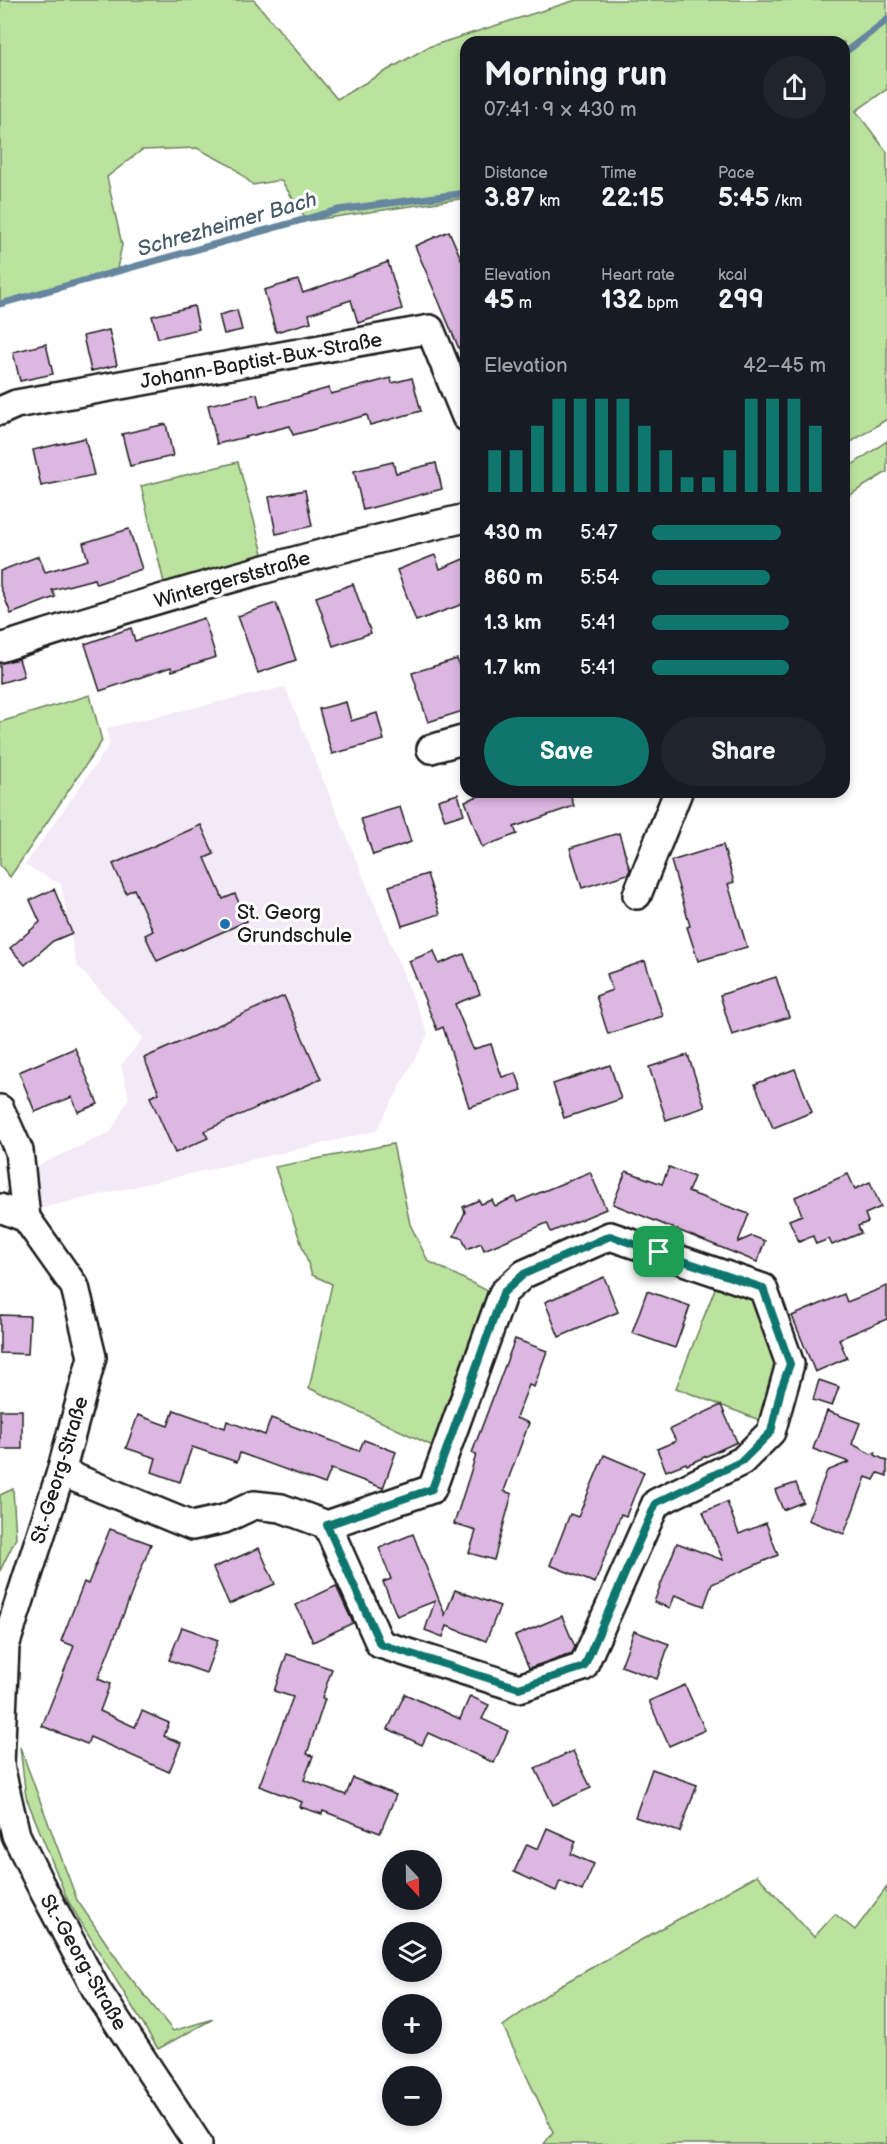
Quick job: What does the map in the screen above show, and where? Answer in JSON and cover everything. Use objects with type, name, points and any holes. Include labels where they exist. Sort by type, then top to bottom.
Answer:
[{"type":"street","name":"Johann-Baptist-Bux-Straße","points":[[0,411],[16,404],[430,329],[460,402]]},
{"type":"street","name":"Wintergerststraße","points":[[0,648],[175,594],[334,549],[460,519]]},
{"type":"street","points":[[431,749],[460,741]]},
{"type":"street","points":[[637,895],[676,798]]},
{"type":"street","points":[[0,1109],[19,1150],[26,1218],[0,1208]]},
{"type":"street","name":"St.-Georg-Straße","points":[[26,1218],[75,1287],[92,1357],[61,1472],[5,1646],[0,1766],[16,1835],[40,1884],[101,1997],[198,2144]]},
{"type":"street","points":[[61,1472],[192,1526],[224,1519],[254,1505],[281,1508],[327,1525],[432,1489],[503,1293],[524,1274],[610,1236],[763,1288],[790,1364],[781,1389],[771,1432],[742,1461],[656,1503],[584,1667],[519,1688],[380,1644],[327,1525]]},
{"type":"shaded area","name":"St. Georg Grundschule","points":[[285,687],[428,1034],[376,1131],[33,1210],[28,1170],[111,1132],[129,1098],[121,1065],[143,1038],[76,964],[61,884],[25,865],[110,744],[106,728]]},
{"type":"green space","points":[[0,0],[254,0],[337,99],[428,47],[460,37],[460,199],[307,221],[281,180],[253,185],[233,167],[197,148],[142,150],[107,177],[122,245],[117,269],[0,304]]},
{"type":"green space","points":[[576,0],[887,0],[887,89],[856,111],[887,152],[887,419],[850,443],[850,36],[463,36]]},
{"type":"green space","points":[[887,441],[887,472],[850,495],[850,467]]},
{"type":"green space","points":[[238,462],[264,557],[165,587],[141,486]]},
{"type":"green space","points":[[90,695],[102,741],[10,877],[0,865],[0,722]]},
{"type":"green space","points":[[393,1144],[410,1224],[428,1261],[494,1294],[437,1448],[309,1388],[332,1284],[312,1275],[275,1167]]},
{"type":"green space","points":[[718,1281],[756,1294],[782,1364],[762,1421],[676,1388]]},
{"type":"green space","points":[[13,1489],[16,1538],[0,1571],[0,1495]]},
{"type":"green space","points":[[20,1747],[77,1900],[126,1972],[173,2031],[213,2019],[158,2049],[68,1901],[26,1797]]},
{"type":"green space","points":[[757,1875],[814,1937],[835,1914],[855,1930],[887,1887],[887,2144],[544,2144],[553,2132],[503,2026],[559,1986]]},
{"type":"building","points":[[449,231],[460,256],[460,351],[415,246]]},
{"type":"building","points":[[388,262],[402,309],[358,323],[351,300],[309,314],[311,322],[276,332],[264,290],[298,280],[303,293]]},
{"type":"building","points":[[194,306],[199,329],[158,338],[152,316]]},
{"type":"building","points":[[237,310],[242,330],[224,334],[219,315]]},
{"type":"building","points":[[109,330],[117,365],[91,371],[83,336]]},
{"type":"building","points":[[46,344],[53,374],[20,381],[13,352]]},
{"type":"building","points":[[391,378],[392,383],[412,378],[421,411],[370,425],[367,415],[293,435],[290,426],[217,444],[208,405],[257,394],[260,407],[329,388],[331,394]]},
{"type":"building","points":[[166,424],[173,456],[130,466],[122,434]]},
{"type":"building","points":[[85,438],[94,475],[41,486],[33,450]]},
{"type":"building","points":[[393,462],[396,473],[436,463],[442,489],[363,510],[354,471]]},
{"type":"building","points":[[305,490],[312,526],[276,534],[269,497]]},
{"type":"building","points":[[129,529],[142,569],[96,584],[94,579],[52,590],[55,597],[11,614],[0,586],[0,571],[39,556],[45,572],[88,560],[83,543]]},
{"type":"building","points":[[435,555],[440,569],[460,561],[460,605],[416,621],[397,570]]},
{"type":"building","points":[[353,584],[371,633],[333,646],[316,597]]},
{"type":"building","points":[[276,603],[296,660],[258,673],[238,616]]},
{"type":"building","points":[[204,618],[216,657],[172,671],[171,667],[100,691],[85,644],[131,628],[135,641]]},
{"type":"building","points":[[19,659],[24,676],[0,683],[0,663]]},
{"type":"building","points":[[457,659],[460,669],[460,712],[428,722],[412,673]]},
{"type":"building","points":[[346,702],[351,721],[377,713],[384,740],[332,754],[319,709]]},
{"type":"building","points":[[458,794],[464,814],[445,820],[438,800]]},
{"type":"building","points":[[473,798],[571,798],[574,806],[514,827],[517,834],[482,847],[465,801]]},
{"type":"building","points":[[400,807],[411,842],[373,855],[361,819]]},
{"type":"building","points":[[201,825],[214,854],[205,858],[223,899],[235,894],[247,921],[157,961],[145,935],[153,931],[134,889],[126,893],[113,864]]},
{"type":"building","points":[[619,833],[630,870],[628,874],[582,888],[570,848]]},
{"type":"building","points":[[723,845],[734,882],[728,884],[747,947],[698,961],[671,861]]},
{"type":"building","points":[[427,874],[440,914],[402,926],[389,886]]},
{"type":"building","points":[[54,889],[72,933],[53,941],[25,965],[10,948],[40,922],[30,900]]},
{"type":"building","points":[[434,951],[439,964],[464,954],[480,994],[455,1004],[473,1049],[491,1044],[502,1077],[516,1073],[522,1090],[469,1107],[443,1027],[437,1030],[409,961]]},
{"type":"building","points":[[645,961],[663,1016],[608,1034],[596,996],[612,990],[607,974]]},
{"type":"building","points":[[776,977],[789,1017],[732,1035],[720,995]]},
{"type":"building","points":[[284,996],[321,1079],[204,1131],[208,1138],[175,1153],[150,1097],[159,1093],[144,1058]]},
{"type":"building","points":[[75,1048],[98,1104],[78,1112],[72,1097],[35,1112],[19,1072]]},
{"type":"building","points":[[688,1055],[705,1107],[666,1120],[649,1067]]},
{"type":"building","points":[[610,1065],[621,1099],[564,1118],[553,1084]]},
{"type":"building","points":[[795,1069],[812,1112],[773,1128],[755,1084]]},
{"type":"building","points":[[669,1167],[694,1177],[688,1192],[749,1214],[738,1242],[752,1236],[765,1241],[757,1262],[613,1204],[626,1171],[662,1184]]},
{"type":"building","points":[[590,1172],[606,1209],[551,1232],[547,1223],[484,1250],[481,1243],[467,1249],[462,1238],[454,1236],[465,1212],[463,1207],[479,1200],[481,1204],[492,1200],[495,1206],[515,1197],[517,1202]]},
{"type":"building","points":[[848,1174],[855,1189],[870,1182],[881,1207],[865,1214],[868,1222],[858,1226],[861,1233],[832,1245],[829,1239],[816,1244],[813,1236],[799,1242],[789,1220],[802,1215],[795,1197]]},
{"type":"building","points":[[604,1277],[618,1312],[559,1337],[545,1302]]},
{"type":"building","points":[[887,1286],[887,1319],[839,1339],[847,1358],[815,1372],[792,1316],[844,1294],[847,1302]]},
{"type":"building","points":[[647,1291],[690,1306],[675,1348],[632,1333]]},
{"type":"building","points":[[0,1315],[30,1316],[28,1354],[0,1353]]},
{"type":"building","points":[[515,1339],[547,1351],[534,1387],[529,1385],[516,1418],[529,1423],[504,1491],[512,1494],[494,1560],[469,1553],[476,1531],[454,1524],[476,1455],[472,1453]]},
{"type":"building","points":[[819,1380],[839,1387],[832,1406],[813,1400]]},
{"type":"building","points":[[721,1405],[737,1442],[687,1465],[686,1463],[666,1471],[657,1449],[676,1441],[670,1429]]},
{"type":"building","points":[[0,1410],[22,1410],[22,1449],[0,1449]]},
{"type":"building","points":[[174,1410],[225,1428],[227,1421],[265,1435],[271,1418],[359,1451],[364,1440],[396,1452],[383,1488],[331,1469],[325,1484],[240,1453],[237,1462],[192,1447],[180,1482],[152,1472],[156,1458],[126,1448],[138,1415],[168,1426]]},
{"type":"building","points":[[827,1411],[860,1423],[852,1444],[871,1454],[876,1452],[875,1455],[887,1461],[887,1476],[878,1473],[874,1480],[866,1477],[844,1534],[808,1520],[827,1471],[849,1462],[813,1449]]},
{"type":"building","points":[[604,1455],[644,1472],[626,1516],[621,1514],[595,1583],[550,1565],[570,1514],[578,1517]]},
{"type":"building","points":[[796,1483],[803,1502],[783,1510],[775,1490]]},
{"type":"building","points":[[727,1502],[739,1534],[766,1523],[778,1555],[712,1584],[704,1606],[675,1595],[670,1608],[654,1602],[677,1543],[723,1560],[703,1512]]},
{"type":"building","points":[[110,1529],[151,1544],[98,1679],[110,1684],[100,1711],[135,1727],[142,1711],[169,1723],[164,1736],[181,1743],[169,1772],[90,1737],[87,1744],[42,1726],[74,1646],[61,1641],[84,1582],[88,1584]]},
{"type":"building","points":[[413,1534],[445,1615],[455,1590],[500,1606],[486,1641],[447,1626],[443,1637],[425,1630],[435,1601],[397,1616],[383,1582],[391,1579],[379,1548]]},
{"type":"building","points":[[259,1548],[275,1584],[229,1604],[213,1568]]},
{"type":"building","points":[[336,1586],[353,1623],[313,1642],[296,1605]]},
{"type":"building","points":[[562,1616],[575,1647],[572,1653],[529,1668],[515,1636]]},
{"type":"building","points":[[182,1627],[218,1640],[206,1673],[169,1660]]},
{"type":"building","points":[[634,1631],[669,1644],[657,1679],[621,1666]]},
{"type":"building","points":[[287,1654],[332,1669],[307,1754],[313,1756],[304,1780],[346,1795],[353,1778],[396,1795],[380,1833],[323,1811],[322,1814],[300,1807],[302,1802],[259,1786],[293,1697],[274,1691]]},
{"type":"building","points":[[685,1685],[705,1730],[669,1746],[649,1701]]},
{"type":"building","points":[[405,1694],[460,1719],[470,1696],[489,1705],[482,1719],[508,1731],[494,1763],[428,1733],[422,1745],[388,1729]]},
{"type":"building","points":[[573,1751],[591,1788],[553,1805],[535,1768]]},
{"type":"building","points":[[652,1769],[697,1785],[680,1832],[635,1817]]},
{"type":"building","points":[[547,1828],[576,1841],[571,1854],[594,1864],[582,1891],[560,1881],[556,1891],[514,1872],[527,1844],[538,1849]]},
{"type":"waterway","name":"Schrezheimer Bach","points":[[850,48],[887,20]]},
{"type":"waterway","name":"Schrezheimer Bach","points":[[0,304],[338,210],[460,194]]},
{"type":"place","name":"St. Georg Grundschule","points":[[225,924]]},
{"type":"route","points":[[610,1236],[659,1252],[763,1288],[790,1364],[781,1389],[771,1432],[742,1461],[656,1503],[584,1667],[519,1688],[380,1644],[340,1549],[327,1525],[432,1489],[503,1293],[524,1274],[610,1236]]}]
